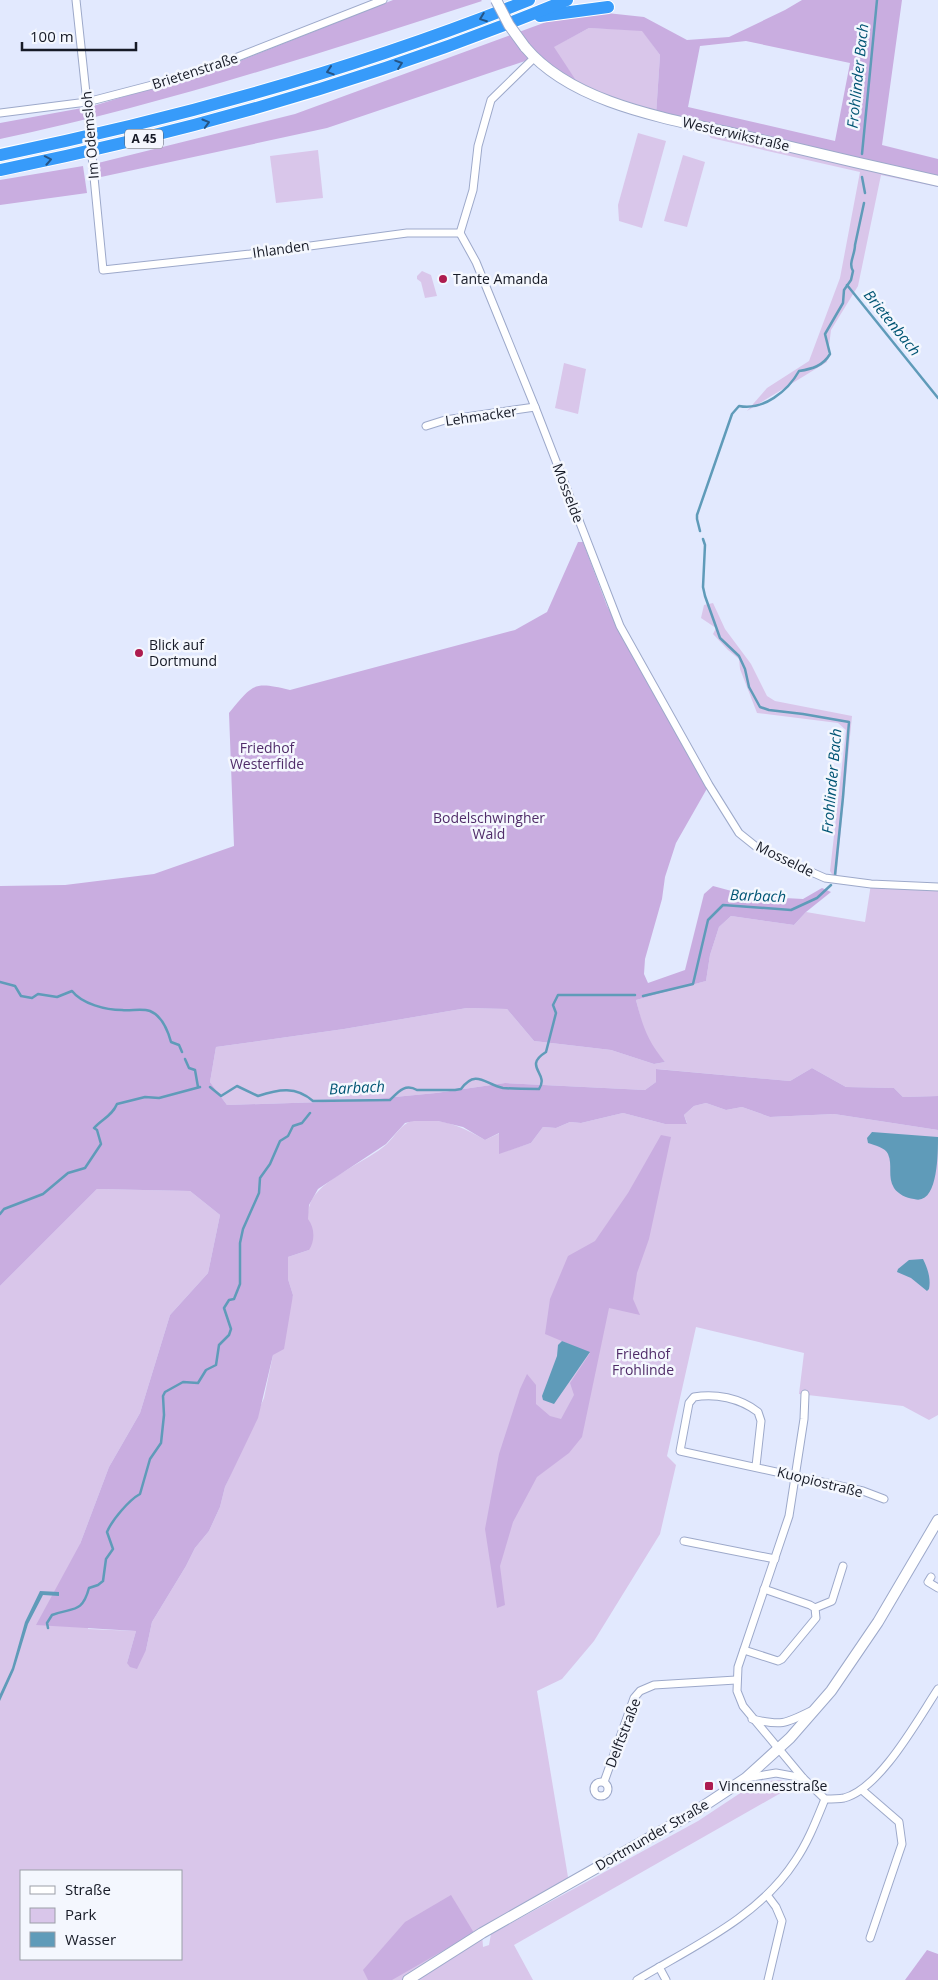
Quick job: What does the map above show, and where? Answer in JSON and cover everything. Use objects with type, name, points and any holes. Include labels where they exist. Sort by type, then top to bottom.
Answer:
[{"type":"highway","name":"A 45","points":[[0,155],[136,126],[285,86],[399,48],[528,0]]},
{"type":"highway","name":"A 45","points":[[0,170],[141,139],[286,100],[407,61],[567,0]]},
{"type":"highway","points":[[525,17],[608,7]]},
{"type":"main road","points":[[496,0],[509,25],[534,58]]},
{"type":"main road","name":"Westerwikstraße","points":[[534,58],[542,66],[583,91],[639,111],[938,182]]},
{"type":"main road","name":"Dortmunder Straße","points":[[408,1980],[490,1929],[693,1813],[746,1778],[778,1749],[818,1707],[847,1670],[878,1622],[938,1520]]},
{"type":"street","name":"Im Odemsloh","points":[[76,0],[103,270]]},
{"type":"street","name":"Brietenstraße","points":[[0,113],[87,102],[178,78],[230,60],[383,0]]},
{"type":"street","points":[[460,232],[473,190],[478,146],[491,100],[534,58]]},
{"type":"street","name":"Ihlanden","points":[[103,270],[232,256],[406,233],[460,232]]},
{"type":"street","name":"Mosselde","points":[[460,232],[476,262],[535,407],[620,626],[709,785],[739,833],[759,850],[825,878],[871,884],[938,887]]},
{"type":"street","name":"Lehmacker","points":[[426,426],[445,420],[535,407]]},
{"type":"street","points":[[805,1394],[804,1419],[788,1516],[738,1667],[736,1680],[739,1699],[752,1719],[803,1778],[825,1799],[845,1798],[862,1790],[888,1764],[938,1689]]},
{"type":"street","name":"Kuopiostraße","points":[[756,1466],[761,1421],[758,1412],[751,1406],[734,1400],[706,1395],[694,1397],[690,1403],[680,1451],[796,1475],[863,1491],[884,1499]]},
{"type":"street","points":[[684,1541],[775,1559]]},
{"type":"street","points":[[814,1608],[832,1601],[843,1566]]},
{"type":"street","points":[[931,1577],[928,1582],[938,1588]]},
{"type":"street","points":[[744,1650],[778,1661],[782,1659],[816,1618],[814,1608],[810,1605],[764,1589]]},
{"type":"street","name":"Delftstraße","points":[[604,1782],[634,1698],[640,1691],[654,1685],[736,1680]]},
{"type":"street","points":[[752,1719],[780,1724],[789,1722],[818,1707]]},
{"type":"street","points":[[746,1778],[776,1773],[803,1778]]},
{"type":"street","points":[[862,1790],[898,1822],[902,1844],[870,1938]]},
{"type":"street","points":[[637,1980],[722,1930],[750,1911],[767,1895],[794,1863],[811,1833],[825,1799]]},
{"type":"street","points":[[767,1895],[776,1907],[782,1921],[768,1980]]},
{"type":"street","points":[[659,1967],[666,1980]]},
{"type":"green space","points":[[393,0],[482,1],[182,94],[0,139],[0,123],[93,106],[237,62]]},
{"type":"green space","points":[[802,0],[902,0],[882,145],[938,159],[938,181],[656,115],[660,55],[642,31],[589,28],[554,47],[583,91],[534,58],[327,128],[101,177],[98,163],[295,114],[579,10],[644,17],[687,40],[729,37]],"holes":[[[746,41],[850,63],[835,141],[688,107],[700,46]]]},
{"type":"green space","points":[[589,28],[642,30],[660,55],[656,115],[583,91],[553,47]]},
{"type":"green space","points":[[701,126],[938,181],[938,187],[881,175],[858,286],[831,330],[827,362],[747,411],[767,388],[809,361],[840,278],[860,172],[711,138]]},
{"type":"green space","points":[[638,133],[666,141],[642,228],[619,221],[618,205]]},
{"type":"green space","points":[[318,150],[323,198],[276,203],[270,156]]},
{"type":"green space","points":[[683,155],[705,162],[687,227],[664,221]]},
{"type":"green space","points":[[83,166],[87,193],[0,205],[0,180]]},
{"type":"green space","points":[[422,271],[431,275],[437,296],[425,298],[421,282],[417,279],[417,276]]},
{"type":"green space","points":[[564,363],[586,369],[578,414],[555,408]]},
{"type":"green space","name":"Bodelschwingher Wald","points":[[578,542],[583,542],[607,606],[651,688],[709,785],[676,843],[665,877],[662,899],[645,959],[644,974],[648,983],[685,970],[704,894],[713,886],[750,896],[803,899],[822,888],[831,892],[806,912],[794,925],[731,916],[719,927],[710,955],[706,981],[636,1000],[646,1033],[665,1062],[654,1064],[611,1050],[534,1041],[507,1009],[467,1008],[344,1029],[216,1047],[210,1082],[227,1105],[353,1101],[436,1093],[505,1083],[645,1090],[656,1082],[656,1069],[790,1081],[812,1068],[846,1087],[894,1088],[903,1097],[938,1096],[938,1130],[834,1114],[770,1117],[742,1107],[726,1110],[706,1103],[694,1106],[684,1115],[687,1124],[665,1124],[623,1113],[581,1123],[570,1122],[556,1128],[543,1127],[531,1143],[499,1154],[499,1133],[485,1140],[463,1127],[438,1121],[405,1123],[386,1144],[318,1189],[309,1205],[308,1219],[312,1226],[313,1234],[311,1246],[309,1250],[288,1257],[288,1279],[293,1295],[284,1349],[273,1355],[258,1418],[225,1487],[220,1507],[209,1531],[195,1548],[152,1622],[146,1650],[137,1669],[130,1667],[127,1663],[136,1631],[36,1625],[80,1544],[109,1467],[140,1413],[170,1315],[208,1273],[220,1215],[190,1191],[97,1189],[0,1286],[0,886],[65,885],[154,874],[234,846],[229,713],[243,696],[255,687],[268,686],[290,690],[515,630],[547,612]]},
{"type":"green space","points":[[713,603],[725,629],[751,664],[767,696],[775,701],[852,716],[836,881],[830,871],[846,730],[838,723],[757,713],[740,669],[739,659],[713,634],[716,628],[701,618],[704,605]]},
{"type":"green space","points":[[871,884],[938,887],[938,1096],[903,1097],[894,1088],[846,1087],[812,1068],[790,1081],[657,1069],[656,1082],[645,1090],[505,1083],[436,1093],[353,1101],[227,1105],[210,1082],[216,1047],[344,1029],[467,1008],[507,1009],[534,1041],[611,1050],[654,1064],[665,1062],[654,1049],[644,1032],[636,1000],[706,981],[710,955],[719,927],[731,916],[794,925],[806,912],[865,922]]},
{"type":"green space","name":"Friedhof Frohlinde","points":[[706,1103],[726,1110],[742,1107],[770,1117],[834,1114],[938,1130],[938,1415],[929,1420],[903,1406],[799,1394],[804,1353],[696,1327],[667,1456],[676,1465],[660,1534],[594,1641],[562,1679],[537,1691],[569,1883],[482,1933],[483,1947],[489,1945],[491,1934],[698,1821],[757,1782],[781,1780],[793,1786],[514,1945],[533,1980],[0,1980],[0,1286],[97,1189],[190,1191],[220,1215],[208,1273],[170,1315],[140,1413],[109,1467],[80,1544],[88,1629],[136,1631],[127,1663],[146,1650],[152,1622],[195,1548],[209,1531],[220,1507],[225,1487],[264,1398],[273,1355],[293,1295],[288,1279],[288,1257],[309,1250],[308,1209],[315,1195],[323,1187],[344,1171],[378,1151],[387,1144],[401,1127],[412,1121],[441,1121],[468,1131],[485,1140],[500,1133],[500,1153],[531,1143],[543,1127],[556,1128],[570,1122],[581,1123],[623,1113],[665,1124],[687,1123],[684,1115],[694,1106]]},
{"type":"green space","points":[[661,1135],[671,1137],[649,1239],[637,1273],[633,1299],[640,1315],[609,1308],[582,1437],[569,1453],[537,1477],[513,1522],[500,1566],[505,1605],[497,1608],[485,1529],[499,1454],[520,1389],[527,1374],[536,1385],[536,1404],[550,1416],[561,1419],[574,1395],[570,1383],[590,1353],[545,1334],[550,1299],[568,1256],[595,1241],[628,1193]]},
{"type":"green space","points":[[451,1895],[474,1933],[392,1980],[368,1980],[363,1970],[405,1922]]},
{"type":"green space","points":[[927,1950],[938,1954],[938,1980],[905,1980]]},
{"type":"water","points":[[872,1132],[938,1137],[937,1166],[928,1195],[922,1199],[914,1199],[902,1195],[896,1190],[891,1180],[890,1162],[887,1152],[868,1143],[867,1138]]},
{"type":"water","points":[[923,1259],[928,1270],[930,1285],[927,1291],[911,1278],[897,1272],[909,1260]]},
{"type":"water","points":[[562,1341],[590,1352],[554,1404],[543,1400],[542,1396],[557,1356],[558,1345]]},
{"type":"water","points":[[40,1591],[59,1592],[59,1596],[43,1595],[28,1624],[14,1670],[0,1701],[0,1694],[12,1668],[25,1622]]},
{"type":"waterway","name":"Frohlinder Bach","points":[[862,154],[877,0]]},
{"type":"waterway","name":"Frohlinder Bach","points":[[862,177],[865,193]]},
{"type":"waterway","name":"Frohlinder Bach","points":[[700,531],[697,515],[732,414],[739,406],[757,405],[774,398],[788,386],[799,371],[817,366],[830,354],[825,334],[843,303],[844,290],[851,280],[853,271],[851,262],[864,203]]},
{"type":"waterway","name":"Brietenbach","points":[[847,285],[938,398]]},
{"type":"waterway","name":"Frohlinder Bach","points":[[703,539],[705,545],[703,587],[705,596],[720,638],[739,656],[745,669],[749,687],[760,707],[849,722],[835,875]]},
{"type":"waterway","name":"Barbach","points":[[643,996],[693,984],[708,920],[723,905],[791,910],[817,898],[831,885]]},
{"type":"waterway","points":[[0,982],[15,986],[21,996],[32,998],[38,994],[57,997],[72,991],[76,996],[88,1003],[102,1007],[116,1010],[150,1011],[158,1016],[171,1042],[179,1045],[182,1052]]},
{"type":"waterway","name":"Barbach","points":[[210,1087],[221,1096],[237,1086],[258,1096],[287,1090],[294,1091],[307,1096],[313,1101],[390,1100],[399,1091],[409,1087],[417,1090],[455,1090],[461,1089],[466,1083],[476,1079],[503,1088],[539,1089],[541,1079],[536,1062],[546,1052],[556,1013],[553,1005],[558,995],[635,995]]},
{"type":"waterway","points":[[185,1059],[189,1068],[195,1070],[198,1087]]},
{"type":"waterway","name":"Barbach","points":[[0,1214],[4,1209],[43,1194],[68,1173],[85,1168],[101,1144],[97,1130],[94,1128],[110,1114],[117,1104],[145,1097],[159,1098],[200,1087]]},
{"type":"waterway","points":[[48,1628],[47,1623],[52,1615],[80,1606],[89,1588],[103,1581],[106,1559],[113,1549],[107,1532],[121,1511],[140,1494],[150,1459],[161,1443],[164,1415],[163,1396],[165,1392],[183,1382],[198,1383],[206,1370],[216,1365],[219,1345],[229,1335],[231,1329],[224,1308],[229,1300],[234,1299],[240,1284],[240,1243],[243,1229],[259,1193],[260,1178],[270,1164],[280,1141],[288,1136],[293,1126],[302,1123],[310,1113]]},
{"type":"place","name":"Tante Amanda","points":[[443,279]]},
{"type":"place","name":"Blick auf Dortmund","points":[[139,653]]},
{"type":"place","name":"Vincennesstraße","points":[[709,1786]]},
{"type":"park label","name":"Friedhof Westerfilde","points":[[267,756]]}]
